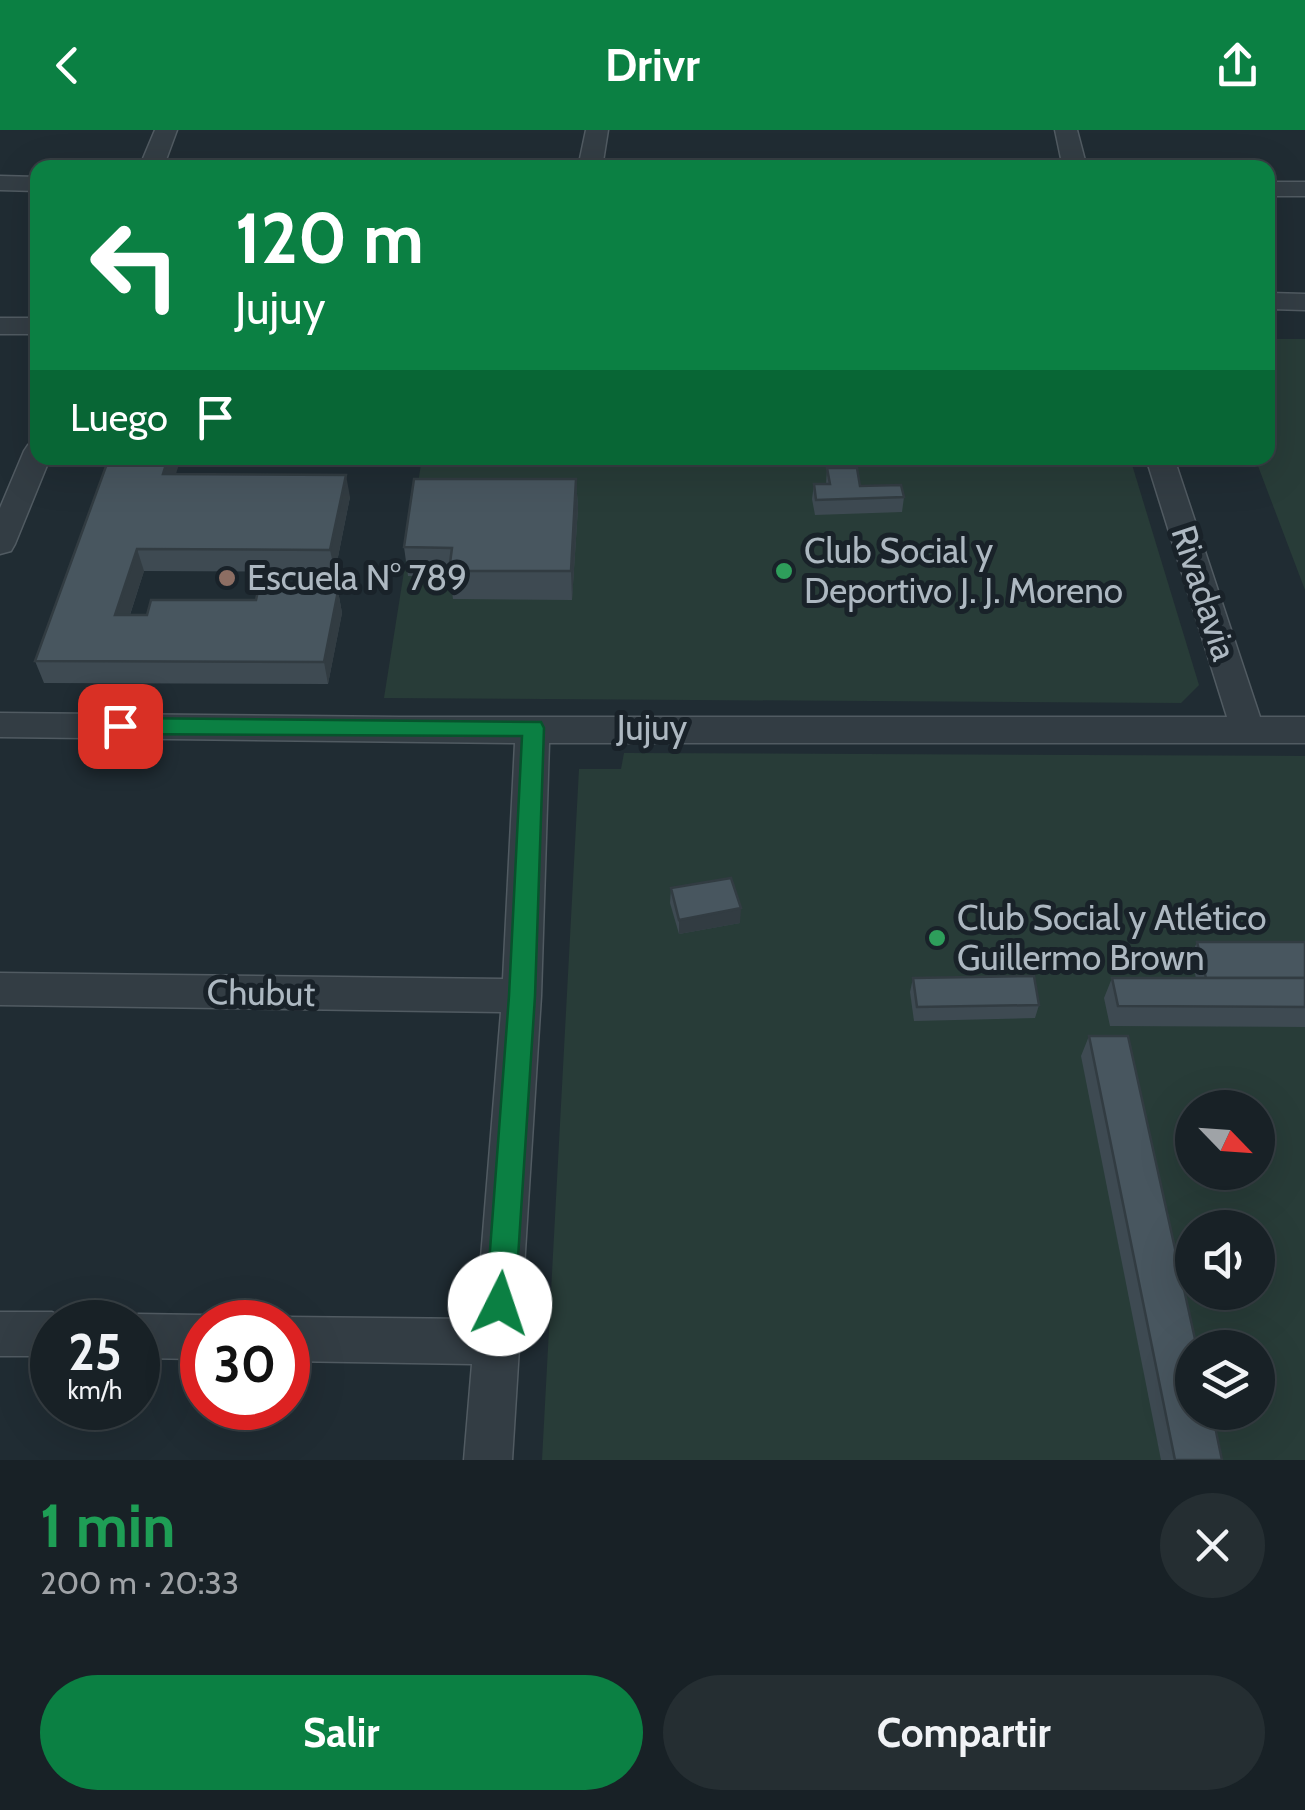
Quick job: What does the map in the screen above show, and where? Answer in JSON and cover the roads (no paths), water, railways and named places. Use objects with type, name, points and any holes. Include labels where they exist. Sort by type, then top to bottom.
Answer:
[{"type":"street","points":[[154,160],[166,130]]},
{"type":"street","points":[[591,160],[597,130]]},
{"type":"street","points":[[1066,130],[1073,160]]},
{"type":"street","points":[[0,183],[30,184]]},
{"type":"street","points":[[1275,189],[1305,189]]},
{"type":"street","points":[[1275,301],[1305,302]]},
{"type":"street","points":[[0,326],[30,326]]},
{"type":"street","points":[[0,544],[8,503],[30,465]]},
{"type":"street","name":"Rivadavia","points":[[1162,465],[1247,729]]},
{"type":"street","name":"Jujuy","points":[[0,725],[1305,730]]},
{"type":"street","points":[[488,1460],[522,996],[533,728]]},
{"type":"street","name":"Chubut","points":[[0,989],[522,996]]},
{"type":"street","points":[[0,1334],[30,1334]]},
{"type":"street","points":[[310,1338],[498,1342]]},
{"type":"place","name":"Club Social y Deportivo J. J. Moreno","points":[[784,571]]},
{"type":"place","name":"Escuela N° 789","points":[[227,578]]},
{"type":"place","name":"Club Social y Atlético Guillermo Brown","points":[[937,938]]}]
